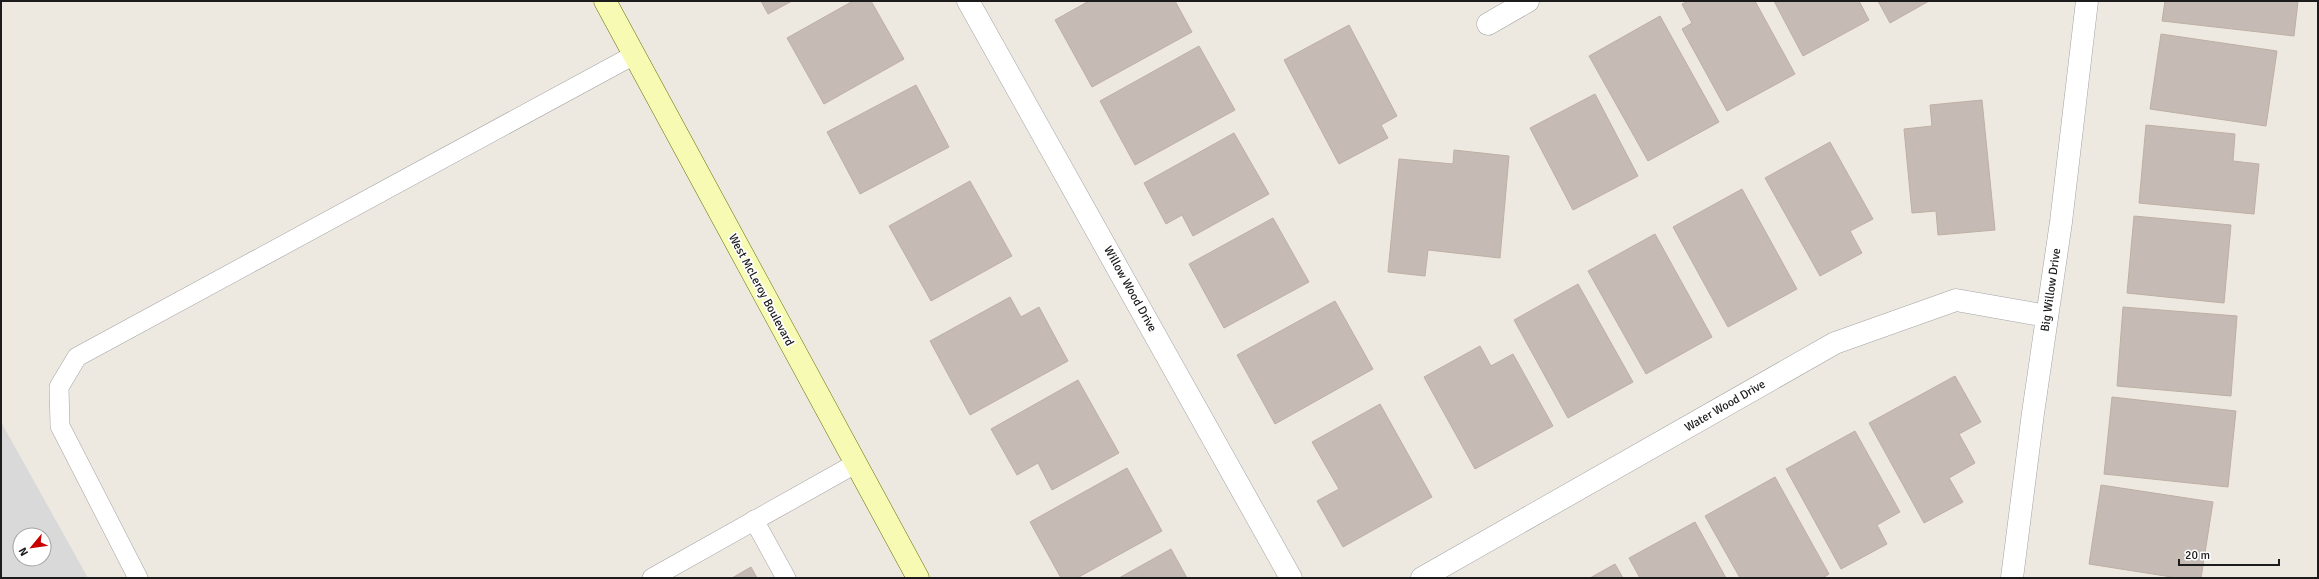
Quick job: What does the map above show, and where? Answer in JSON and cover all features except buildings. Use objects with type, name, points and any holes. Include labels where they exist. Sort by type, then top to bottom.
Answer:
[{"type":"main road","name":"West McLeroy Boulevard","points":[[605,1],[918,578]]},
{"type":"street","name":"Willow Wood Drive","points":[[968,1],[1291,578]]},
{"type":"street","points":[[1488,24],[1528,1]]},
{"type":"street","name":"Big Willow Drive","points":[[2012,578],[2061,222],[2087,1]]},
{"type":"street","name":"Water Wood Drive","points":[[1422,578],[1834,343],[1956,300],[2047,316]]},
{"type":"lane","points":[[138,578],[60,426],[59,387],[77,356],[634,55]]},
{"type":"lane","points":[[652,578],[855,464]]},
{"type":"lane","points":[[754,520],[786,578]]},
{"type":"shaded area","points":[[1,422],[88,578],[1,578]]}]
